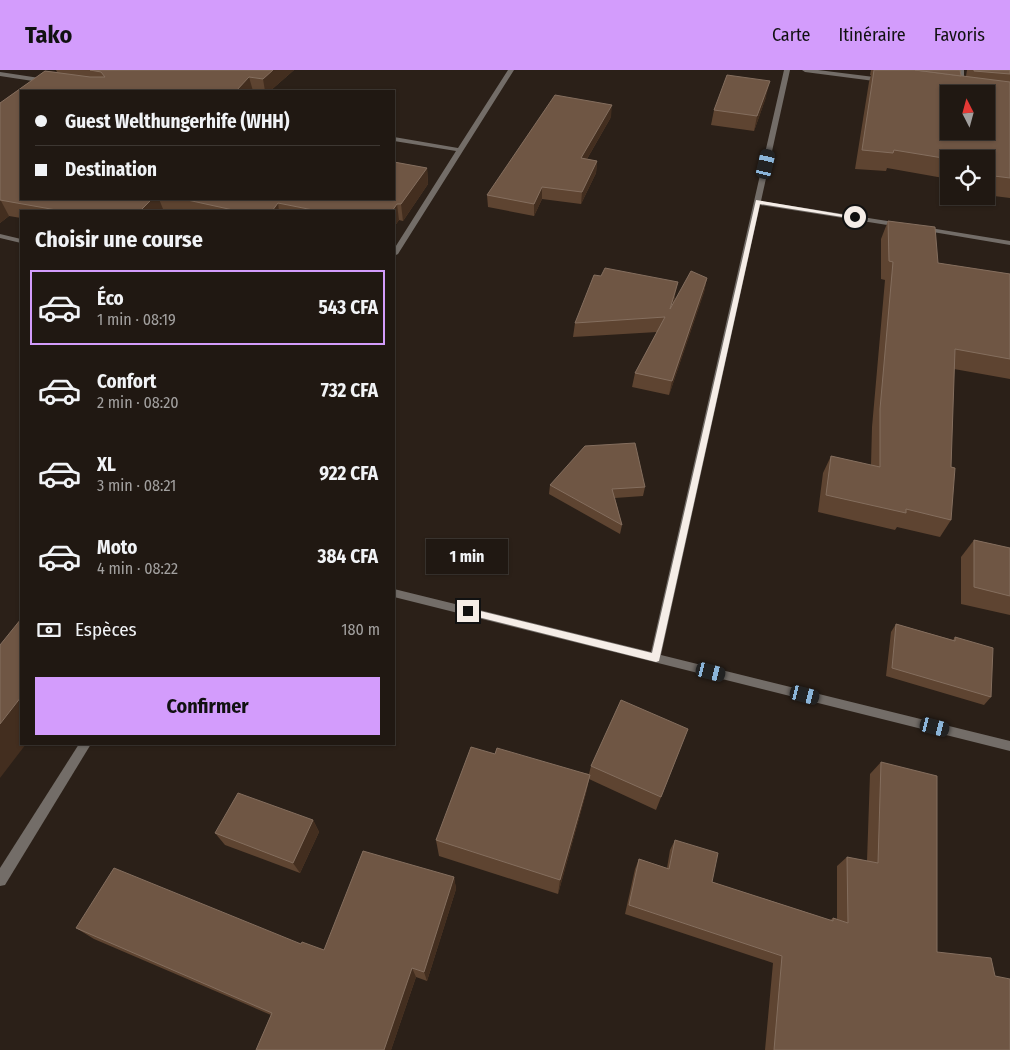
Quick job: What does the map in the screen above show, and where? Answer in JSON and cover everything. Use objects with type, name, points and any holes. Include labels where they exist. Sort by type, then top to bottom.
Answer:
[{"type":"street","points":[[395,252],[511,70]]},
{"type":"street","points":[[656,658],[787,70]]},
{"type":"street","points":[[805,70],[893,82]]},
{"type":"street","points":[[961,70],[964,85]]},
{"type":"street","points":[[0,74],[58,83]]},
{"type":"street","points":[[395,139],[461,150]]},
{"type":"street","points":[[758,202],[1010,243]]},
{"type":"street","points":[[0,236],[20,241]]},
{"type":"street","points":[[395,593],[1010,746]]},
{"type":"street","points":[[0,880],[84,745]]},
{"type":"building","points":[[90,70],[273,70],[263,79],[249,77],[237,90],[20,90],[20,200],[151,200],[141,210],[56,210],[0,200],[0,103],[45,71],[105,77],[101,72]]},
{"type":"building","points":[[874,70],[915,70],[1010,82],[1010,178],[995,176],[995,150],[940,150],[940,158],[894,150],[893,153],[862,150]]},
{"type":"building","points":[[915,70],[960,70],[961,76]]},
{"type":"building","points":[[1010,70],[1010,74],[974,71]]},
{"type":"building","points":[[727,75],[770,81],[757,116],[714,110]]},
{"type":"building","points":[[555,95],[612,105],[581,158],[597,161],[582,192],[542,187],[534,204],[487,195]]},
{"type":"building","points":[[395,162],[427,168],[401,204],[397,204],[393,210],[313,210],[278,203],[273,210],[233,210],[188,200],[395,200]]},
{"type":"building","points":[[888,221],[935,227],[938,263],[1010,274],[1010,359],[955,349],[951,467],[955,468],[951,520],[906,509],[906,513],[826,495],[831,456],[880,467],[880,409],[893,262],[889,261]]},
{"type":"building","points":[[605,268],[678,282],[670,309],[691,271],[707,278],[672,381],[635,373],[665,317],[575,323],[594,275],[601,276]]},
{"type":"building","points":[[635,443],[645,487],[612,489],[622,525],[550,485],[585,446]]},
{"type":"building","points":[[974,540],[1010,548],[1010,596],[974,587]]},
{"type":"building","points":[[20,620],[20,698],[0,724],[0,645]]},
{"type":"building","points":[[896,624],[955,641],[955,637],[993,648],[991,697],[892,668]]},
{"type":"building","points":[[621,700],[688,729],[661,797],[591,766]]},
{"type":"building","points":[[471,747],[495,754],[497,748],[590,775],[560,880],[436,840]]},
{"type":"building","points":[[881,762],[937,776],[937,952],[991,958],[995,976],[1010,979],[1010,1050],[774,1050],[782,956],[629,905],[639,859],[669,869],[675,840],[718,853],[712,882],[833,921],[833,918],[848,923],[847,857],[878,863]]},
{"type":"building","points":[[238,793],[313,820],[293,863],[215,833]]},
{"type":"building","points":[[363,851],[454,877],[424,972],[412,968],[384,1050],[256,1050],[272,1013],[76,928],[114,868],[301,944],[302,942],[324,950]]},
{"type":"route","points":[[468,611],[656,658],[758,202],[855,217]]}]
